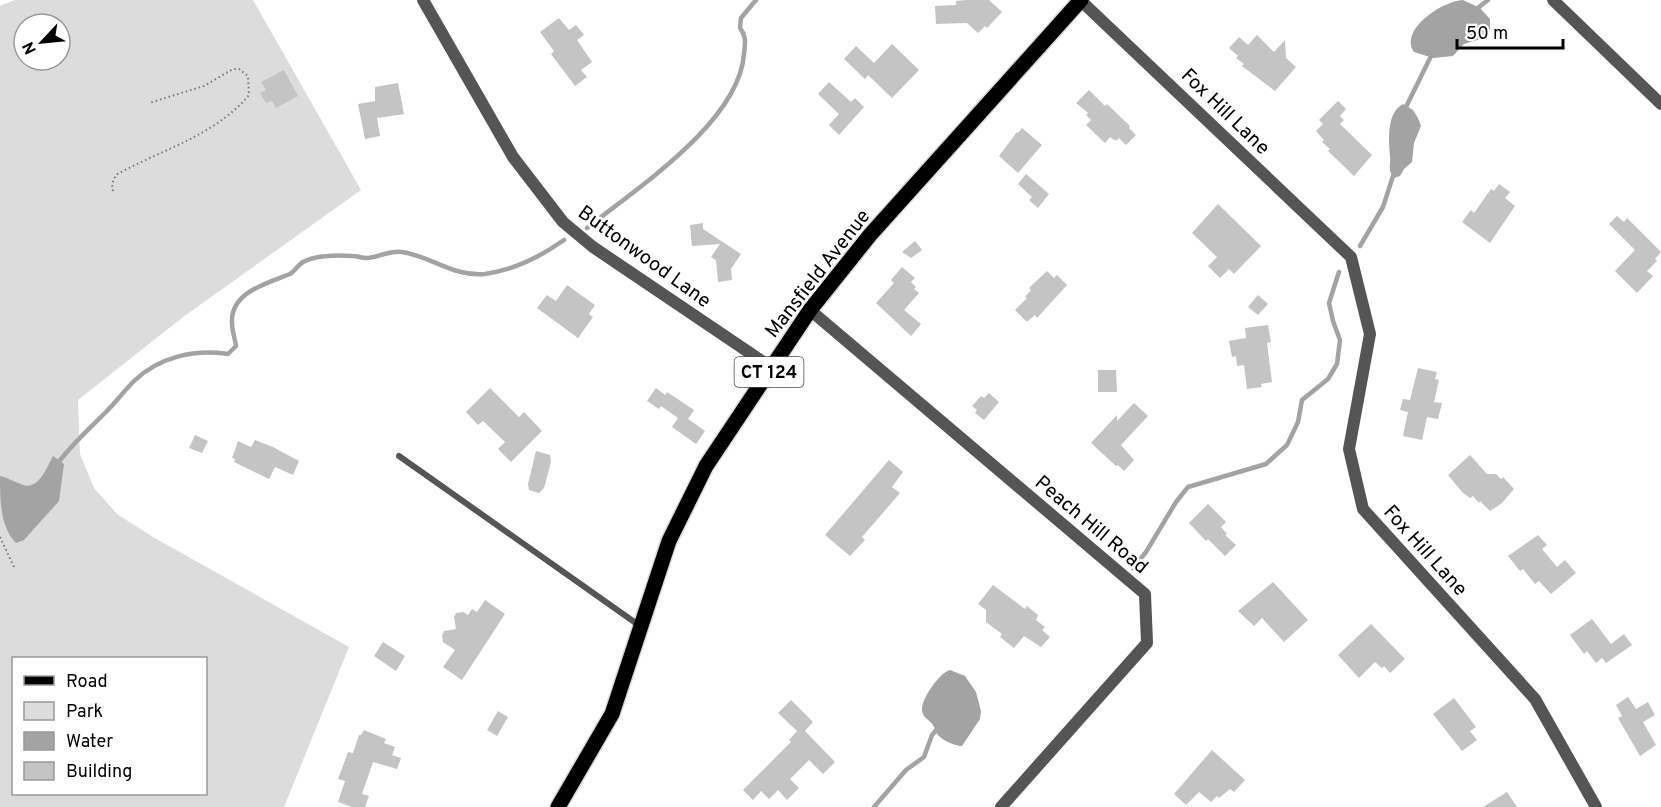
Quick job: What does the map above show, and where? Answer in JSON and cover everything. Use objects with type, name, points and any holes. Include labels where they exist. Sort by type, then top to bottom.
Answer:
[{"type":"main road","name":"Mansfield Avenue","points":[[558,807],[612,714],[669,541],[706,466],[810,310],[870,235],[1081,0]]},
{"type":"street","name":"Buttonwood Lane","points":[[423,0],[513,157],[563,222],[593,247],[772,368]]},
{"type":"street","name":"Fox Hill Lane","points":[[1081,0],[1351,257],[1370,334],[1349,449],[1363,509],[1535,699],[1596,807]]},
{"type":"street","points":[[1553,0],[1661,104]]},
{"type":"street","name":"Peach Hill Road","points":[[810,310],[1145,594],[1147,643],[1001,807]]},
{"type":"lane","points":[[399,456],[641,627]]},
{"type":"path","points":[[114,191],[112,184],[116,175],[192,139],[235,112],[249,95],[248,76],[239,69],[233,69],[204,86],[149,103]]},
{"type":"path","points":[[0,537],[14,567]]},
{"type":"green space","points":[[15,0],[253,0],[361,190],[183,317],[78,400],[80,454],[94,488],[117,514],[153,537],[349,647],[284,807],[0,807],[0,6]]},
{"type":"water","points":[[1463,0],[1480,8],[1490,19],[1490,29],[1484,38],[1464,44],[1453,56],[1433,58],[1414,52],[1411,43],[1413,34],[1425,18],[1445,5]]},
{"type":"water","points":[[1403,104],[1413,110],[1421,126],[1414,143],[1412,162],[1400,176],[1394,178],[1390,170],[1390,127],[1394,114]]},
{"type":"water","points":[[53,456],[64,464],[59,501],[24,540],[16,543],[4,521],[0,476],[29,486],[42,476]]},
{"type":"water","points":[[950,670],[965,676],[976,692],[981,711],[980,719],[962,746],[952,744],[939,736],[922,711],[924,700],[931,687]]},
{"type":"building","points":[[989,0],[1002,12],[987,28],[985,26],[978,33],[967,23],[936,24],[935,6],[956,5],[956,1]]},
{"type":"building","points":[[559,18],[569,30],[576,25],[584,35],[577,40],[592,62],[581,70],[587,77],[575,86],[551,54],[554,51],[540,32]]},
{"type":"building","points":[[1257,35],[1274,52],[1285,40],[1286,58],[1296,67],[1275,91],[1242,66],[1244,64],[1229,48],[1239,37],[1248,45]]},
{"type":"building","points":[[892,44],[919,70],[892,98],[868,75],[865,79],[844,59],[856,46],[874,63]]},
{"type":"building","points":[[284,70],[298,96],[276,108],[272,101],[266,103],[260,93],[266,90],[261,82]]},
{"type":"building","points":[[829,82],[851,102],[855,98],[864,107],[839,135],[829,125],[839,114],[818,94]]},
{"type":"building","points":[[398,83],[404,114],[377,118],[380,136],[365,139],[358,104],[375,101],[375,87]]},
{"type":"building","points":[[1089,90],[1130,126],[1129,128],[1136,135],[1126,145],[1119,138],[1116,141],[1110,137],[1105,143],[1086,125],[1091,120],[1086,115],[1088,113],[1076,103]]},
{"type":"building","points":[[1338,101],[1346,109],[1340,116],[1344,120],[1340,124],[1372,155],[1354,176],[1328,151],[1330,149],[1322,142],[1324,140],[1316,131],[1323,124],[1319,120]]},
{"type":"building","points":[[1022,128],[1042,145],[1018,173],[999,156]]},
{"type":"building","points":[[1026,174],[1049,194],[1038,208],[1029,200],[1032,197],[1018,184]]},
{"type":"building","points":[[1499,184],[1510,192],[1505,198],[1515,206],[1490,243],[1462,222],[1471,210],[1474,213],[1491,189],[1494,191]]},
{"type":"building","points":[[1218,204],[1261,246],[1234,274],[1229,269],[1220,278],[1208,266],[1217,257],[1192,233]]},
{"type":"building","points":[[1617,216],[1624,222],[1627,218],[1661,252],[1655,259],[1657,261],[1647,271],[1653,276],[1637,293],[1615,271],[1635,250],[1609,224]]},
{"type":"building","points":[[703,223],[703,229],[741,254],[731,269],[732,280],[718,282],[716,260],[711,257],[720,244],[692,246],[690,225]]},
{"type":"building","points":[[915,241],[922,250],[911,258],[902,252]]},
{"type":"building","points":[[902,267],[915,278],[911,282],[919,293],[904,310],[921,324],[911,336],[876,303],[894,283],[891,280]]},
{"type":"building","points":[[1047,271],[1054,278],[1057,275],[1067,285],[1037,318],[1035,315],[1026,321],[1015,310],[1027,298],[1025,297],[1031,290],[1029,288]]},
{"type":"building","points":[[567,285],[595,305],[589,314],[593,317],[578,338],[537,308],[547,295],[556,301]]},
{"type":"building","points":[[1258,295],[1268,304],[1258,315],[1248,307]]},
{"type":"building","points":[[1268,325],[1271,342],[1267,343],[1272,382],[1261,384],[1262,387],[1247,389],[1244,365],[1237,366],[1236,356],[1232,357],[1229,341],[1246,338],[1245,328]]},
{"type":"building","points":[[1418,368],[1437,372],[1435,379],[1439,380],[1434,402],[1442,403],[1438,419],[1427,417],[1422,440],[1403,436],[1408,412],[1400,410],[1403,399],[1410,400]]},
{"type":"building","points":[[1098,370],[1116,370],[1117,392],[1098,392]]},
{"type":"building","points":[[490,388],[519,417],[524,412],[542,431],[511,462],[498,449],[505,442],[483,421],[478,425],[466,412]]},
{"type":"building","points":[[656,388],[665,395],[667,392],[694,410],[688,419],[705,431],[696,444],[672,427],[678,418],[661,406],[659,409],[647,401]]},
{"type":"building","points":[[989,393],[999,402],[984,420],[975,413],[977,410],[972,406],[981,396],[984,398]]},
{"type":"building","points":[[1134,403],[1148,416],[1121,445],[1134,460],[1124,471],[1091,443],[1117,415],[1117,421]]},
{"type":"building","points":[[195,435],[208,441],[202,453],[189,448]]},
{"type":"building","points":[[255,440],[299,461],[293,475],[275,467],[269,479],[234,462],[235,459],[232,458],[238,441],[251,447]]},
{"type":"building","points":[[536,451],[550,455],[551,462],[544,488],[539,493],[529,490],[528,484]]},
{"type":"building","points":[[1470,455],[1487,474],[1496,474],[1501,479],[1503,477],[1514,489],[1502,503],[1490,511],[1473,496],[1470,498],[1462,492],[1448,475]]},
{"type":"building","points":[[889,460],[903,472],[892,487],[900,493],[862,537],[865,540],[850,556],[825,535]]},
{"type":"building","points":[[1208,504],[1226,522],[1221,527],[1227,534],[1225,535],[1236,545],[1225,556],[1189,523]]},
{"type":"building","points":[[1538,535],[1547,545],[1542,549],[1557,567],[1565,560],[1576,573],[1551,594],[1539,581],[1535,584],[1523,569],[1520,571],[1508,556]]},
{"type":"building","points":[[1273,582],[1308,620],[1284,642],[1262,618],[1254,626],[1238,611]]},
{"type":"building","points":[[993,585],[1025,609],[1027,606],[1038,615],[1036,620],[1045,627],[1042,630],[1050,637],[1041,647],[1024,636],[1014,648],[1000,637],[1002,634],[986,622],[986,610],[978,604]]},
{"type":"building","points":[[485,600],[505,614],[462,680],[443,667],[455,650],[443,642],[442,635],[444,631],[456,629],[454,617],[456,613],[463,612],[468,615],[472,609],[477,612]]},
{"type":"building","points":[[1592,619],[1611,644],[1624,634],[1632,645],[1606,663],[1602,658],[1596,663],[1587,651],[1584,654],[1570,635]]},
{"type":"building","points":[[1371,624],[1405,659],[1390,673],[1384,666],[1382,668],[1375,662],[1359,678],[1338,655]]},
{"type":"building","points":[[383,642],[405,656],[396,671],[374,656]]},
{"type":"building","points":[[1628,697],[1636,709],[1648,702],[1655,715],[1643,722],[1656,745],[1640,756],[1618,718],[1622,716],[1616,705]]},
{"type":"building","points":[[1454,698],[1476,727],[1470,731],[1477,740],[1462,751],[1433,714]]},
{"type":"building","points":[[791,700],[813,722],[805,731],[835,762],[823,774],[809,760],[790,779],[799,788],[787,800],[778,790],[769,799],[761,791],[753,800],[743,790],[791,742],[789,740],[797,731],[778,713]]},
{"type":"building","points":[[498,711],[508,717],[497,736],[487,730]]},
{"type":"building","points":[[364,730],[386,739],[384,743],[395,747],[392,755],[401,758],[397,769],[373,762],[362,794],[369,796],[365,807],[352,807],[338,802],[345,781],[338,779],[348,752],[353,753],[359,735]]},
{"type":"building","points":[[1212,750],[1245,780],[1234,792],[1230,789],[1211,802],[1199,792],[1186,805],[1174,794]]},
{"type":"building","points":[[1507,792],[1517,807],[1483,807]]},
{"type":"waterway","points":[[587,228],[682,152],[724,104],[738,79],[744,54],[745,40],[740,28],[741,18],[756,0]]},
{"type":"waterway","points":[[1474,11],[1488,0]]},
{"type":"waterway","points":[[1405,109],[1433,52]]},
{"type":"waterway","points":[[1360,246],[1383,207],[1394,173]]},
{"type":"waterway","points":[[56,466],[134,381],[154,366],[190,354],[228,354],[236,346],[232,323],[233,312],[237,304],[252,290],[290,274],[303,262],[328,256],[366,258],[402,252],[463,272],[485,274],[527,262],[564,240]]},
{"type":"waterway","points":[[1133,568],[1188,487],[1266,464],[1287,445],[1298,422],[1302,400],[1328,379],[1337,364],[1340,340],[1329,303],[1339,272]]},
{"type":"waterway","points":[[874,807],[906,770],[924,757],[932,735],[939,727]]}]
